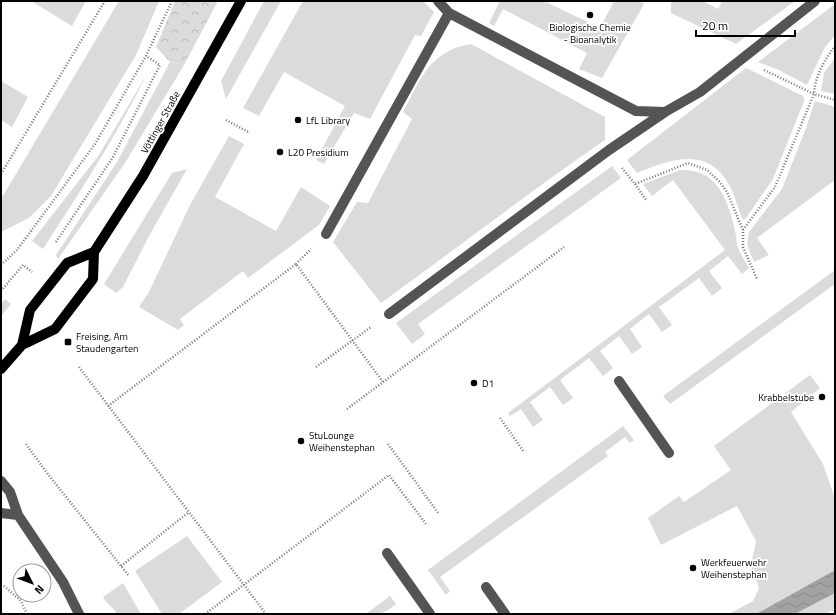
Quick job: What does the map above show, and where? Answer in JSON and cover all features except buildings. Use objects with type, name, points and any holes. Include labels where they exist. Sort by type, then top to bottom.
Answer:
[{"type":"main road","name":"Vöttinger Straße","points":[[94,252],[143,176],[241,1]]},
{"type":"main road","points":[[1,369],[22,345],[55,329],[93,279],[94,252],[67,263],[30,310],[22,345]]},
{"type":"street","points":[[438,1],[449,13],[636,111],[665,112]]},
{"type":"street","points":[[389,314],[609,150],[665,112],[700,92],[815,1]]},
{"type":"street","points":[[326,234],[449,13]]},
{"type":"street","points":[[619,381],[669,453]]},
{"type":"street","points":[[1,481],[10,492],[18,515],[63,582],[79,614]]},
{"type":"street","points":[[1,514],[18,515]]},
{"type":"street","points":[[387,553],[430,614]]},
{"type":"street","points":[[486,587],[505,614]]},
{"type":"path","points":[[1,174],[105,1]]},
{"type":"path","points":[[1,265],[17,250],[95,144],[146,56],[172,1]]},
{"type":"path","points":[[743,230],[775,187],[814,94],[815,81],[826,58],[835,46]]},
{"type":"path","points":[[54,245],[113,157],[160,65],[146,56]]},
{"type":"path","points":[[742,59],[814,94],[835,100]]},
{"type":"path","points":[[226,120],[250,133]]},
{"type":"path","points":[[609,150],[646,200]]},
{"type":"path","points":[[635,184],[688,164],[707,170],[720,182],[727,192],[743,230],[742,247],[757,279]]},
{"type":"path","points":[[348,409],[564,247]]},
{"type":"path","points":[[108,406],[296,264],[383,382]]},
{"type":"path","points":[[1,291],[24,265],[34,274],[38,268]]},
{"type":"path","points":[[316,367],[389,314]]},
{"type":"path","points":[[79,367],[266,614]]},
{"type":"path","points":[[500,418],[524,452]]},
{"type":"path","points":[[26,444],[129,576]]},
{"type":"path","points":[[388,444],[440,514]]},
{"type":"path","points":[[204,614],[389,475],[426,524]]},
{"type":"path","points":[[121,566],[189,512]]},
{"type":"path","points":[[4,586],[21,600],[27,614]]},
{"type":"green space","points":[[31,1],[86,1],[72,26]]},
{"type":"green space","points":[[119,1],[159,1],[136,55],[51,196],[29,218],[1,232],[1,199]]},
{"type":"green space","points":[[175,1],[218,1],[184,65],[170,62],[156,47]]},
{"type":"green space","points":[[264,1],[281,1],[226,99],[221,81]]},
{"type":"green space","points":[[303,1],[423,1],[434,12],[421,36],[415,35],[370,119],[354,113],[324,164],[316,160],[345,106],[284,72],[259,116],[243,108]]},
{"type":"green space","points":[[500,1],[544,1],[600,28],[614,1],[641,1],[644,4],[602,78],[579,69],[587,53],[503,9],[494,26],[489,23]]},
{"type":"green space","points":[[671,1],[703,1],[718,9],[722,1],[795,1],[736,44],[671,13]]},
{"type":"green space","points":[[835,4],[835,35],[825,47],[807,85],[779,70],[758,62]]},
{"type":"green space","points":[[471,44],[605,117],[605,140],[381,303],[333,242],[357,202],[368,203],[412,119],[403,112],[421,78],[428,68],[445,53]]},
{"type":"green space","points":[[835,58],[835,94],[821,91],[824,73]]},
{"type":"green space","points":[[170,62],[184,65],[125,163],[58,259],[56,255],[117,162]]},
{"type":"green space","points":[[746,68],[801,95],[804,97],[804,101],[773,179],[746,218],[743,220],[733,193],[726,180],[717,169],[707,163],[684,159],[660,164],[637,173],[627,160]]},
{"type":"green space","points":[[147,74],[111,141],[43,249],[32,241],[99,155]]},
{"type":"green space","points":[[1,81],[28,97],[12,127],[1,120]]},
{"type":"green space","points":[[815,101],[835,107],[835,180],[757,238],[769,255],[754,262],[747,245],[749,232],[782,189]]},
{"type":"green space","points":[[229,136],[244,144],[215,197],[276,231],[301,187],[330,206],[319,225],[248,278],[243,271],[180,319],[184,325],[178,330],[139,307],[149,292],[190,205]]},
{"type":"green space","points":[[612,166],[621,178],[418,324],[425,334],[412,344],[396,323]]},
{"type":"green space","points":[[187,169],[149,236],[123,287],[116,293],[104,284],[172,173]]},
{"type":"green space","points":[[680,170],[693,171],[704,175],[713,181],[720,190],[730,211],[739,250],[749,268],[742,274],[728,256],[709,271],[722,288],[712,296],[699,278],[659,307],[672,325],[662,332],[649,314],[630,329],[642,347],[632,354],[619,336],[600,351],[613,368],[603,376],[589,358],[560,380],[573,398],[563,405],[550,387],[530,402],[543,420],[533,427],[521,409],[510,416],[508,413],[725,250],[673,180],[652,196],[643,184]]},
{"type":"green space","points":[[835,270],[835,284],[670,404],[663,396]]},
{"type":"green space","points":[[5,299],[11,304],[1,316],[1,304]]},
{"type":"green space","points":[[810,375],[820,388],[791,412],[823,464],[835,499],[835,570],[756,614],[729,614],[753,601],[759,588],[751,565],[756,541],[737,506],[661,545],[648,518],[679,496],[684,502],[731,470],[714,446]]},
{"type":"green space","points":[[623,426],[634,440],[630,443],[625,437],[605,452],[608,456],[440,577],[450,591],[446,595],[428,570]]},
{"type":"green space","points":[[187,536],[222,582],[179,614],[162,614],[135,571]]},
{"type":"green space","points":[[123,583],[141,614],[117,614],[103,597]]},
{"type":"green space","points":[[835,593],[835,610],[824,614],[795,614]]},
{"type":"green space","points":[[390,596],[396,604],[392,607],[382,613],[366,614]]},
{"type":"water","points":[[835,570],[835,593],[795,614],[756,614]]},
{"type":"place","name":"Biologische Chemie - Bioanalytik","points":[[590,15]]},
{"type":"place","name":"LfL Library","points":[[298,120]]},
{"type":"place","name":"L20 Presidium","points":[[280,152]]},
{"type":"place","name":"Freising, Am Staudengarten","points":[[68,342]]},
{"type":"place","name":"D1","points":[[474,383]]},
{"type":"place","name":"Krabbelstube","points":[[822,397]]},
{"type":"place","name":"StuLounge Weihenstephan","points":[[301,441]]},
{"type":"place","name":"Werkfeuerwehr Weihenstephan","points":[[693,568]]}]
